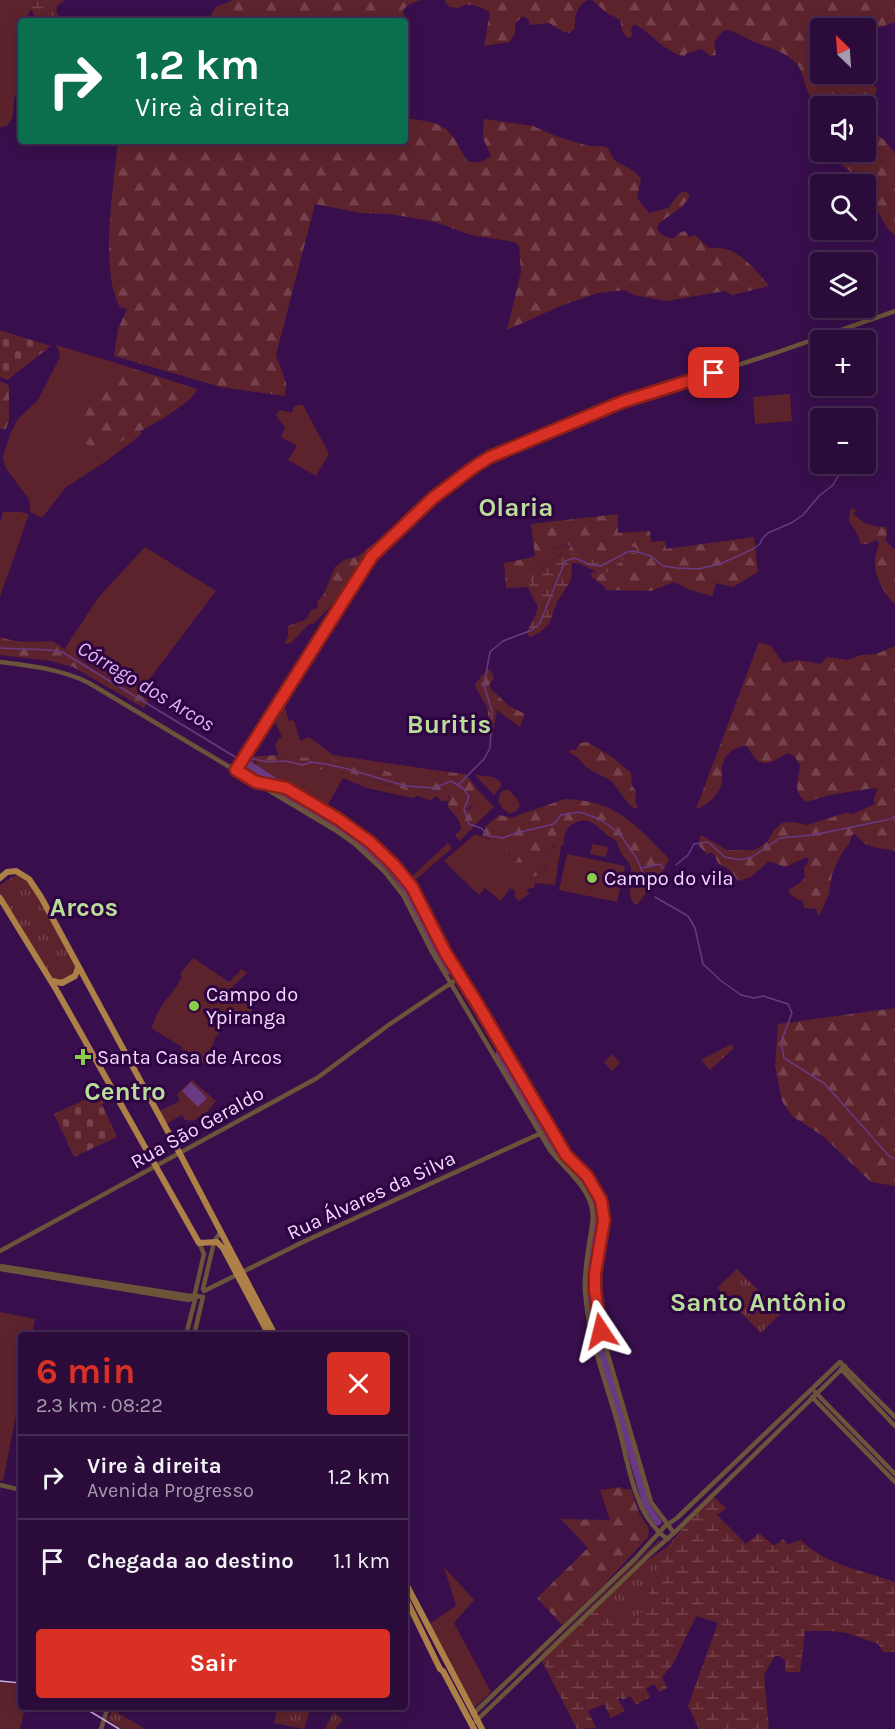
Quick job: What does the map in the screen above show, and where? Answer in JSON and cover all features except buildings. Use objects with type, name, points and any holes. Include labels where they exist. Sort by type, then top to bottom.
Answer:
[{"type":"main road","points":[[0,867],[7,872]]},
{"type":"main road","points":[[0,878],[7,872],[16,871],[34,885],[222,1232],[267,1332]]},
{"type":"main road","points":[[0,898],[57,990],[199,1243],[217,1242],[223,1248],[273,1332]]},
{"type":"main road","points":[[51,981],[62,983],[75,976],[78,972],[77,965]]},
{"type":"main road","points":[[57,990],[60,985],[78,977],[86,979]]},
{"type":"main road","points":[[408,1588],[473,1721]]},
{"type":"main road","points":[[408,1603],[440,1669],[473,1721],[482,1729]]},
{"type":"street","points":[[238,767],[372,556],[419,510],[474,467],[490,457],[622,402],[775,353],[895,311]]},
{"type":"street","points":[[0,662],[49,668],[72,674],[238,767],[256,782],[355,844],[385,872],[403,895],[430,950],[541,1133],[562,1167],[578,1182],[589,1199],[593,1210],[585,1273],[587,1307],[592,1335],[639,1500],[663,1537],[668,1539]]},
{"type":"street","points":[[256,782],[279,786],[338,819],[370,842],[394,865],[412,887],[445,952],[549,1129],[566,1155],[587,1176],[601,1200],[604,1220],[595,1274],[601,1331],[648,1491],[654,1507],[674,1533]]},
{"type":"street","points":[[275,794],[275,788],[279,786]]},
{"type":"street","name":"Rua São Geraldo","points":[[0,1251],[317,1078],[390,1023],[460,977]]},
{"type":"street","name":"Rua Álvares da Silva","points":[[199,1293],[549,1129]]},
{"type":"street","points":[[187,1332],[214,1242],[222,1232]]},
{"type":"street","points":[[194,1332],[204,1254],[199,1243]]},
{"type":"street","points":[[0,1267],[189,1300],[199,1293]]},
{"type":"street","points":[[473,1721],[668,1524],[841,1366]]},
{"type":"street","points":[[841,1366],[895,1417]]},
{"type":"street","points":[[841,1366],[895,1426]]},
{"type":"street","points":[[812,1393],[893,1474],[895,1482]]},
{"type":"street","points":[[473,1721],[668,1539],[812,1393]]},
{"type":"street","points":[[0,1485],[18,1489]]},
{"type":"street","points":[[623,1571],[627,1575]]},
{"type":"street","points":[[101,1729],[107,1710]]},
{"type":"green space","points":[[0,0],[20,0],[20,10],[31,9],[27,18],[18,18],[16,45],[18,89],[14,99],[13,117],[7,126],[0,127]]},
{"type":"green space","points":[[20,0],[65,0],[57,9],[57,14],[62,18],[36,18],[31,9],[22,12],[19,10]]},
{"type":"green space","points":[[233,0],[420,0],[403,10],[404,18],[209,18],[216,7]]},
{"type":"green space","points":[[444,0],[588,0],[578,9],[575,28],[570,33],[549,23],[530,25],[528,19],[523,16],[515,23],[515,33],[510,42],[484,46],[490,12],[471,5],[459,8],[449,7]]},
{"type":"green space","points":[[592,0],[895,0],[895,22],[876,29],[876,18],[810,18],[810,84],[873,84],[877,89],[875,95],[872,96],[850,93],[850,96],[811,96],[798,65],[791,58],[729,30],[723,31],[714,42],[716,55],[710,56],[702,49],[687,53],[685,56],[671,51],[634,24],[631,29],[632,35],[630,38],[627,37],[622,31],[620,19],[608,14]]},
{"type":"green space","points":[[408,118],[438,124],[450,133],[467,161],[480,162],[491,156],[483,138],[484,119],[533,126],[558,137],[589,146],[608,148],[614,160],[641,178],[637,198],[649,213],[668,208],[680,193],[686,191],[690,196],[682,207],[659,223],[657,229],[666,237],[674,238],[685,231],[689,237],[695,235],[709,248],[719,248],[736,253],[750,264],[769,286],[732,295],[725,291],[666,301],[634,295],[625,290],[598,293],[563,305],[507,330],[521,272],[519,246],[514,242],[471,235],[432,221],[389,214],[361,213],[315,204],[276,355],[286,383],[285,396],[221,387],[114,356],[118,329],[127,309],[120,307],[110,272],[111,203],[118,144],[408,144]]},
{"type":"green space","points":[[876,134],[895,153],[895,235],[888,229],[876,209],[876,174],[854,174],[838,162],[876,162]]},
{"type":"green space","points":[[0,330],[51,346],[7,380],[0,377]]},
{"type":"green space","points":[[56,345],[113,362],[108,379],[95,391],[106,448],[139,430],[142,434],[66,487],[42,518],[30,512],[29,499],[7,470],[3,456],[18,419],[38,400],[59,359],[60,354]]},
{"type":"green space","points":[[113,362],[197,389],[183,405],[156,422],[106,448],[93,449],[83,439],[82,421],[88,403],[109,376]]},
{"type":"green space","points":[[0,381],[9,387],[9,420],[6,429],[0,429]]},
{"type":"green space","points":[[790,394],[792,421],[755,424],[753,397]]},
{"type":"green space","points":[[294,405],[296,407],[303,405],[329,454],[316,476],[288,460],[297,446],[281,437],[285,428],[276,415],[280,410],[292,413]]},
{"type":"green space","points":[[853,508],[856,511],[853,513],[863,522],[885,527],[887,530],[886,541],[895,550],[895,604],[887,595],[876,573],[875,559],[879,542],[876,540],[861,544],[849,521],[850,510]]},
{"type":"green space","points":[[3,512],[29,514],[0,597],[0,523]]},
{"type":"green space","points":[[618,514],[618,533],[650,531],[651,542],[665,541],[666,549],[754,537],[758,572],[733,587],[716,583],[712,596],[690,590],[674,582],[651,591],[606,590],[591,574],[593,572],[604,574],[624,559],[638,553],[629,545],[609,558],[597,561],[567,554],[571,546],[567,544],[545,553],[534,570],[534,579],[528,587],[506,588],[504,563],[535,555],[531,524]]},
{"type":"green space","points":[[379,540],[378,545],[358,568],[353,584],[313,624],[309,624],[291,643],[284,644],[288,636],[288,626],[307,619],[311,610],[318,608],[317,602],[324,594],[335,567],[346,559],[357,557]]},
{"type":"green space","points":[[569,544],[571,546],[567,554],[562,553],[537,572],[534,579],[534,570],[545,553]]},
{"type":"green space","points":[[629,545],[638,549],[638,553],[624,559],[604,575],[580,564],[572,563],[571,580],[557,602],[549,624],[530,637],[527,633],[538,606],[528,587],[537,572],[563,553],[580,554],[596,561],[603,560]]},
{"type":"green space","points":[[145,547],[216,591],[138,694],[84,660],[74,657],[65,648],[98,598]]},
{"type":"green space","points":[[0,637],[32,642],[52,641],[99,672],[148,700],[144,708],[73,667],[51,661],[0,655]]},
{"type":"green space","points":[[759,642],[771,646],[783,663],[799,660],[821,664],[827,657],[848,660],[861,655],[876,654],[895,646],[895,851],[869,846],[855,834],[852,835],[832,874],[829,894],[819,916],[816,909],[804,908],[803,901],[789,893],[789,890],[805,877],[804,867],[809,862],[807,857],[785,867],[769,861],[751,877],[738,881],[731,871],[718,863],[713,852],[707,854],[699,846],[700,837],[703,836],[727,850],[755,850],[767,842],[774,830],[782,823],[793,822],[807,825],[845,813],[853,814],[875,804],[874,798],[878,789],[874,788],[829,795],[806,802],[797,789],[800,765],[794,756],[788,753],[764,763],[756,759],[747,746],[738,747],[728,754],[723,761],[719,790],[709,802],[696,809]]},
{"type":"green space","points":[[490,669],[494,678],[489,685],[490,688],[509,706],[525,714],[520,727],[497,710],[492,737],[489,730],[487,707],[475,684]]},
{"type":"green space","points":[[283,701],[289,721],[294,720],[300,741],[309,737],[333,755],[448,772],[442,779],[428,781],[385,771],[369,772],[356,764],[279,755],[275,746],[282,737],[273,717]]},
{"type":"green space","points":[[587,742],[612,757],[631,773],[638,807],[635,809],[616,786],[585,766],[570,753],[569,750],[576,750],[580,743]]},
{"type":"green space","points":[[279,755],[325,758],[356,764],[369,772],[385,771],[428,781],[442,779],[448,772],[465,774],[480,796],[480,800],[468,810],[475,825],[460,841],[455,836],[461,829],[458,819],[448,807],[447,790],[410,791],[354,774],[275,763],[257,765],[254,758],[245,759],[246,757]]},
{"type":"green space","points":[[254,760],[255,764],[275,763],[354,774],[388,785],[422,791],[447,790],[449,801],[442,801],[435,796],[431,801],[418,796],[412,798],[367,788],[343,778],[327,806],[295,787],[276,782],[248,762]]},
{"type":"green space","points":[[244,764],[271,780],[273,783],[241,768]]},
{"type":"green space","points":[[475,775],[493,777],[500,781],[501,786],[494,795]]},
{"type":"green space","points":[[477,789],[494,807],[475,825],[468,811],[480,797]]},
{"type":"green space","points":[[508,789],[520,806],[510,814],[502,808],[498,800],[501,792]]},
{"type":"green space","points":[[565,799],[583,800],[612,809],[635,825],[669,859],[663,871],[637,905],[633,902],[630,893],[630,866],[616,840],[589,821],[577,822],[569,826],[565,833],[563,846],[555,844],[546,854],[547,864],[538,875],[528,878],[523,863],[507,860],[506,844],[482,836],[487,825],[499,815],[513,818]]},
{"type":"green space","points":[[475,834],[507,844],[507,856],[523,863],[538,875],[547,865],[546,854],[557,843],[561,846],[555,885],[535,883],[534,888],[528,889],[527,892],[530,893],[519,901],[514,896],[516,892],[510,888],[501,901],[485,888],[479,895],[444,861]]},
{"type":"green space","points":[[448,843],[452,848],[413,882],[410,878]]},
{"type":"green space","points":[[592,844],[608,847],[606,857],[590,854]]},
{"type":"green space","name":"Campo do vila","points":[[567,854],[625,866],[617,902],[559,890]]},
{"type":"green space","points":[[19,873],[29,880],[76,965],[77,971],[62,982],[54,981],[0,896],[0,885]]},
{"type":"green space","points":[[193,958],[229,982],[242,969],[247,973],[232,987],[252,1007],[252,1013],[235,1011],[216,1037],[204,1063],[192,1061],[194,1054],[181,1049],[182,1047],[151,1028],[161,1007],[182,977],[180,974]]},
{"type":"green space","points":[[895,1008],[895,1186],[871,1182],[823,1136],[792,1116],[782,1101],[775,1066],[778,1024]]},
{"type":"green space","points":[[732,1044],[734,1048],[710,1070],[701,1060]]},
{"type":"green space","points":[[612,1054],[620,1063],[612,1071],[604,1062]]},
{"type":"green space","points":[[192,1080],[216,1101],[208,1111],[193,1121],[185,1120],[182,1115],[166,1124],[159,1111],[180,1101],[177,1094]]},
{"type":"green space","points":[[108,1088],[113,1099],[102,1104],[97,1094]]},
{"type":"green space","points":[[97,1094],[117,1137],[74,1157],[54,1114]]},
{"type":"green space","points":[[737,1269],[781,1313],[761,1333],[717,1288]]},
{"type":"green space","points":[[0,1312],[35,1319],[33,1332],[18,1332],[18,1405],[3,1481],[0,1480]]},
{"type":"green space","points":[[621,1487],[631,1489],[639,1513],[649,1529],[648,1537],[601,1588],[562,1625],[537,1598],[588,1548],[561,1519],[610,1520],[600,1490]]},
{"type":"green space","points":[[713,1496],[726,1508],[717,1515],[746,1544],[759,1533],[774,1546],[783,1539],[788,1544],[801,1540],[833,1561],[895,1582],[895,1652],[883,1652],[878,1644],[847,1633],[805,1631],[800,1672],[785,1672],[785,1660],[775,1656],[764,1675],[769,1729],[699,1729],[688,1706],[718,1623],[696,1616],[673,1664],[662,1677],[667,1688],[659,1692],[654,1684],[646,1689],[650,1697],[636,1705],[630,1696],[622,1700],[621,1697],[618,1699],[625,1711],[611,1718],[604,1704],[588,1711],[596,1728],[577,1729],[542,1661],[599,1604],[615,1617],[636,1617],[642,1612],[648,1594],[658,1577],[658,1566],[667,1547]]},
{"type":"green space","points":[[659,1540],[660,1541],[540,1655]]},
{"type":"green space","points":[[667,1547],[658,1566],[658,1577],[648,1594],[642,1612],[636,1617],[614,1617],[599,1604],[643,1563]]},
{"type":"green space","points":[[444,1567],[474,1600],[454,1623],[491,1692],[472,1710],[429,1624],[456,1606]]},
{"type":"green space","points":[[0,1682],[18,1684],[18,1710],[24,1710],[20,1729],[0,1729]]},
{"type":"green space","points":[[113,1710],[145,1729],[121,1729],[107,1720]]},
{"type":"green space","points":[[277,1710],[310,1710],[304,1729],[274,1723]]},
{"type":"green space","points":[[334,1712],[343,1720],[335,1729],[325,1729]]},
{"type":"shaded area","points":[[191,1082],[207,1098],[198,1107],[182,1091]]},
{"type":"waterway","points":[[458,785],[484,759],[490,748],[492,711],[484,685],[490,652],[503,641],[532,630],[540,623],[565,561],[575,558],[591,565],[601,566],[627,552],[634,551],[651,556],[663,566],[698,569],[720,564],[753,549],[768,533],[803,515],[819,496],[833,485],[839,474]]},
{"type":"waterway","name":"Córrego dos Arcos","points":[[0,648],[62,652],[237,758]]},
{"type":"waterway","name":"Córrego dos Arcos","points":[[245,762],[254,759],[267,762],[286,761],[303,765],[311,762],[325,764],[406,786],[435,788],[451,781],[464,789],[469,797],[464,809],[469,824],[481,828],[489,836],[503,838],[554,824],[561,815],[580,812],[599,819],[622,837],[637,859],[650,890]]},
{"type":"waterway","points":[[245,762],[273,780]]},
{"type":"waterway","points":[[281,791],[354,837],[390,868],[405,888],[448,971]]},
{"type":"waterway","points":[[676,865],[688,855],[694,844],[708,842],[725,857],[741,860],[752,857],[780,838],[813,835],[891,819],[895,816]]},
{"type":"waterway","points":[[642,868],[660,864],[663,868]]},
{"type":"waterway","name":"Córrego dos Arcos","points":[[655,897],[688,916],[695,928],[703,964],[720,980],[741,995],[754,998],[763,996],[788,1004],[792,1013],[781,1042],[784,1058],[825,1084],[889,1156],[895,1159]]},
{"type":"waterway","points":[[499,1054],[541,1126]]},
{"type":"waterway","points":[[547,1136],[560,1158],[584,1182],[598,1211],[589,1274],[594,1327],[646,1505],[658,1522]]},
{"type":"railway","points":[[0,1681],[18,1683]]},
{"type":"railway","points":[[88,1710],[119,1729]]},
{"type":"place","name":"Campo do vila","points":[[592,878]]},
{"type":"place","name":"Campo do Ypiranga","points":[[194,1006]]},
{"type":"place","name":"Santa Casa de Arcos","points":[[83,1057]]},
{"type":"district","name":"Olaria","points":[[516,507]]},
{"type":"district","name":"Buritis","points":[[449,724]]},
{"type":"district","name":"Arcos","points":[[84,907]]},
{"type":"district","name":"Centro","points":[[125,1091]]},
{"type":"district","name":"Santo Antônio","points":[[758,1302]]},
{"type":"route","points":[[601,1331],[595,1290],[595,1274],[604,1220],[601,1200],[587,1176],[566,1155],[445,952],[412,887],[394,865],[370,842],[338,819],[286,788],[256,782],[236,770],[309,658],[363,567],[381,546],[433,498],[490,457],[622,402],[714,373]]}]
